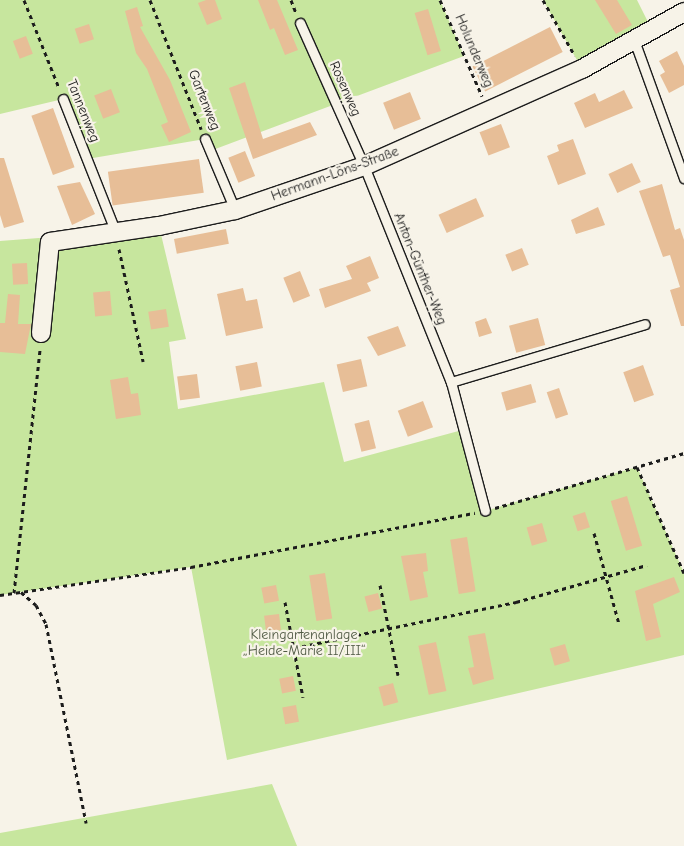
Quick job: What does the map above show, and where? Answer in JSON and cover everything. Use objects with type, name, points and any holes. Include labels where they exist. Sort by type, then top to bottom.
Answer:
[{"type":"street","name":"Hermann-Löns-Straße","points":[[41,333],[50,242],[116,233],[235,210],[364,166],[582,69],[684,12]]},
{"type":"lane","name":"Rosenweg","points":[[300,23],[364,166]]},
{"type":"lane","points":[[634,40],[684,178]]},
{"type":"lane","name":"Tannenweg","points":[[63,99],[116,233]]},
{"type":"lane","name":"Gartenweg","points":[[205,139],[235,210]]},
{"type":"lane","name":"Anton-Günther-Weg","points":[[364,166],[451,382],[485,511]]},
{"type":"lane","points":[[451,382],[645,324]]},
{"type":"path","name":"Tannenweg","points":[[24,0],[63,99]]},
{"type":"path","name":"Gartenweg","points":[[150,0],[205,139]]},
{"type":"path","name":"Holunderweg","points":[[440,0],[489,110]]},
{"type":"path","points":[[543,0],[582,69]]},
{"type":"path","points":[[116,233],[142,361]]},
{"type":"path","points":[[14,593],[41,333]]},
{"type":"path","points":[[0,595],[191,567],[485,511],[684,453]]},
{"type":"path","points":[[637,467],[684,573]]},
{"type":"path","points":[[594,533],[604,577],[619,624]]},
{"type":"path","points":[[294,648],[516,602],[647,565]]},
{"type":"path","points":[[380,585],[398,675]]},
{"type":"path","points":[[21,592],[36,605],[46,624],[86,823]]},
{"type":"path","points":[[285,602],[303,697]]},
{"type":"green space","points":[[0,0],[440,0],[464,56],[210,151],[205,139],[87,159],[63,99],[0,114]]},
{"type":"green space","points":[[543,0],[637,0],[652,30],[582,69]]},
{"type":"green space","name":"Kleingartenanlage „Heide-Marie II/III“","points":[[159,226],[186,339],[169,342],[178,409],[324,382],[344,462],[466,429],[485,511],[637,467],[684,573],[684,655],[227,760],[191,567],[0,595],[0,241],[39,238],[50,242]]},
{"type":"green space","points":[[272,784],[297,846],[0,846],[0,833]]},
{"type":"building","points":[[206,0],[215,0],[222,19],[207,25],[198,3]]},
{"type":"building","points":[[258,0],[277,0],[298,50],[285,55],[274,28],[270,30]]},
{"type":"building","points":[[595,0],[617,0],[632,25],[616,34]]},
{"type":"building","points":[[137,7],[143,26],[140,27],[170,80],[191,132],[169,142],[161,125],[168,122],[147,69],[136,53],[125,11]]},
{"type":"building","points":[[428,9],[441,51],[427,55],[415,13]]},
{"type":"building","points":[[89,24],[94,39],[80,44],[75,29]]},
{"type":"building","points":[[550,27],[563,52],[485,91],[472,66]]},
{"type":"building","points":[[26,36],[33,54],[20,59],[13,41]]},
{"type":"building","points":[[677,51],[684,66],[684,85],[669,93],[660,75],[665,72],[659,61]]},
{"type":"building","points":[[245,82],[263,139],[310,122],[317,135],[253,159],[229,88]]},
{"type":"building","points":[[111,89],[120,112],[103,119],[94,95]]},
{"type":"building","points":[[624,90],[633,108],[585,128],[574,103],[595,93],[599,102]]},
{"type":"building","points":[[410,92],[421,119],[394,130],[383,103]]},
{"type":"building","points":[[53,108],[75,167],[53,175],[31,116]]},
{"type":"building","points":[[501,124],[510,147],[488,156],[480,132]]},
{"type":"building","points":[[573,139],[586,174],[558,185],[547,156],[559,151],[557,145]]},
{"type":"building","points":[[245,151],[255,176],[238,183],[228,158]]},
{"type":"building","points":[[0,158],[4,158],[24,222],[4,228],[0,215]]},
{"type":"building","points":[[199,159],[204,193],[113,205],[108,172]]},
{"type":"building","points":[[632,163],[641,182],[617,193],[608,174]]},
{"type":"building","points":[[80,182],[95,214],[72,225],[57,186]]},
{"type":"building","points":[[662,184],[675,230],[680,228],[684,240],[684,326],[681,326],[670,290],[680,287],[670,255],[663,257],[639,191]]},
{"type":"building","points":[[476,198],[484,216],[447,233],[439,215]]},
{"type":"building","points":[[598,207],[605,225],[576,234],[571,220]]},
{"type":"building","points":[[226,229],[229,244],[177,254],[174,239]]},
{"type":"building","points":[[522,248],[529,265],[512,271],[505,255]]},
{"type":"building","points":[[370,256],[379,278],[367,283],[371,291],[325,308],[319,289],[352,279],[346,266]]},
{"type":"building","points":[[27,263],[28,284],[13,285],[12,264]]},
{"type":"building","points":[[300,271],[310,296],[293,303],[283,278]]},
{"type":"building","points":[[243,288],[246,301],[257,299],[263,328],[226,336],[217,294]]},
{"type":"building","points":[[110,291],[112,315],[95,316],[93,292]]},
{"type":"building","points":[[8,294],[20,295],[18,324],[31,324],[25,354],[0,352],[0,323],[5,323]]},
{"type":"building","points":[[166,309],[169,327],[151,330],[148,312]]},
{"type":"building","points":[[486,318],[492,333],[479,337],[475,322]]},
{"type":"building","points":[[538,318],[545,345],[516,353],[509,326]]},
{"type":"building","points":[[398,326],[406,346],[378,356],[367,337]]},
{"type":"building","points":[[361,359],[367,386],[343,392],[337,365]]},
{"type":"building","points":[[257,362],[262,387],[240,391],[235,366]]},
{"type":"building","points":[[643,365],[654,395],[634,402],[623,372]]},
{"type":"building","points":[[197,374],[200,398],[180,400],[177,376]]},
{"type":"building","points":[[128,377],[131,394],[138,393],[141,415],[116,419],[110,380]]},
{"type":"building","points":[[531,384],[536,402],[506,411],[501,393]]},
{"type":"building","points":[[559,388],[568,414],[556,419],[547,392]]},
{"type":"building","points":[[423,401],[433,427],[408,437],[398,411]]},
{"type":"building","points":[[369,420],[376,448],[361,452],[354,424]]},
{"type":"building","points":[[627,496],[642,546],[626,551],[611,501]]},
{"type":"building","points":[[585,512],[590,527],[578,531],[573,516]]},
{"type":"building","points":[[542,523],[547,541],[532,546],[527,527]]},
{"type":"building","points":[[467,537],[476,591],[459,594],[450,540]]},
{"type":"building","points":[[426,553],[428,571],[423,572],[428,597],[410,601],[401,556]]},
{"type":"building","points":[[325,573],[332,618],[316,621],[309,576]]},
{"type":"building","points":[[674,577],[680,592],[653,604],[661,637],[646,641],[635,591]]},
{"type":"building","points":[[276,585],[279,601],[264,604],[261,588]]},
{"type":"building","points":[[378,593],[382,608],[369,612],[364,597]]},
{"type":"building","points":[[279,614],[281,630],[266,632],[264,616]]},
{"type":"building","points":[[485,633],[494,679],[473,685],[468,668],[474,667],[468,636]]},
{"type":"building","points":[[436,642],[446,691],[429,695],[418,646]]},
{"type":"building","points":[[565,644],[570,661],[555,666],[550,648]]},
{"type":"building","points":[[293,676],[296,691],[282,693],[279,679]]},
{"type":"building","points":[[393,683],[398,702],[384,706],[379,687]]},
{"type":"building","points":[[296,705],[299,722],[285,724],[282,707]]}]
